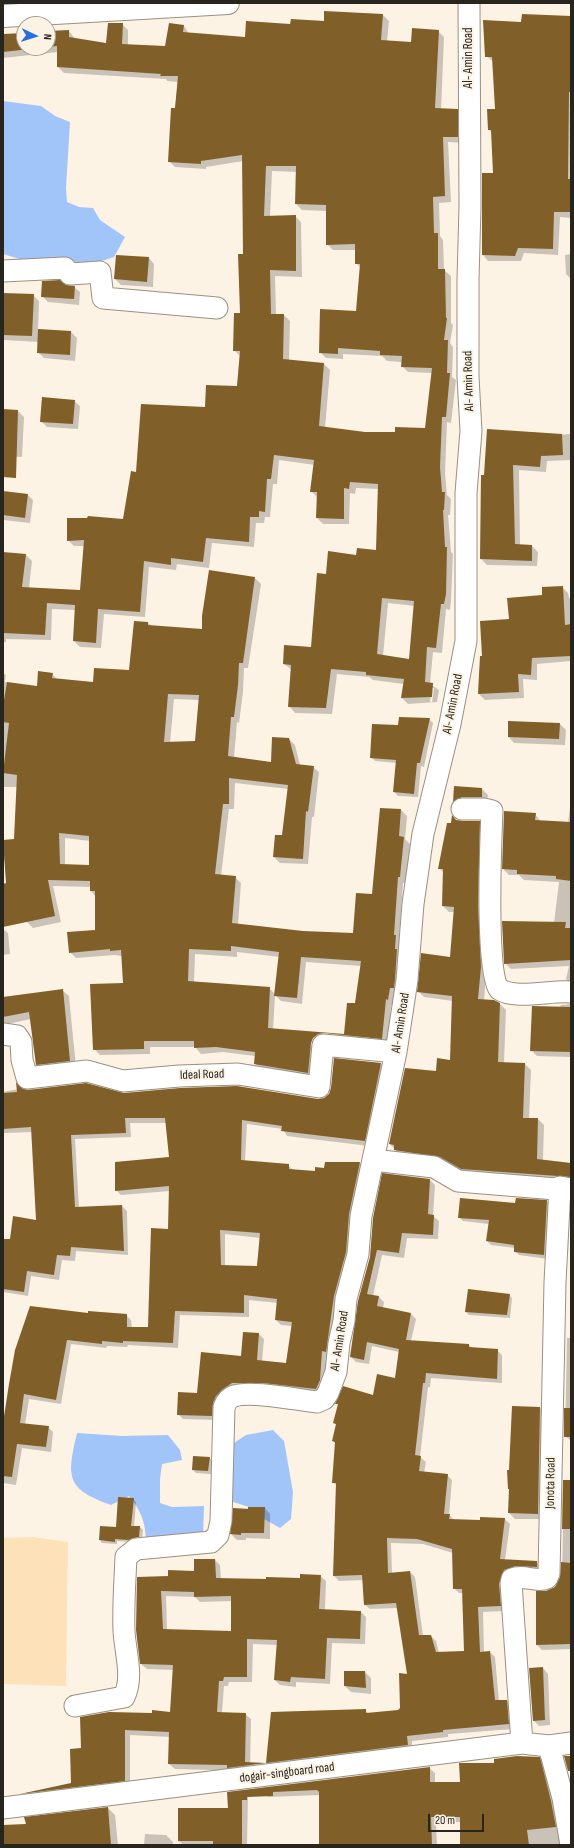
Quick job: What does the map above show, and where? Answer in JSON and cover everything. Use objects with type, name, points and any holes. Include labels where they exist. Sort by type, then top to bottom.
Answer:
[{"type":"main road","points":[[3,16],[228,3]]},
{"type":"street","name":"Al- Amin Road","points":[[75,1706],[124,1697],[128,1691],[129,1681],[124,1631],[126,1557],[136,1549],[211,1542],[218,1535],[221,1521],[224,1407],[227,1400],[234,1396],[246,1394],[317,1402],[324,1399],[328,1393],[336,1372],[346,1299],[358,1254],[361,1216],[396,1052],[408,980],[413,904],[423,834],[450,724],[466,641],[466,493],[471,431],[468,377],[470,206],[469,3]]},
{"type":"street","points":[[3,271],[65,268],[70,274],[100,272],[103,298],[217,308]]},
{"type":"street","points":[[462,809],[484,809],[492,811],[489,892],[494,982],[498,988],[511,994],[571,992]]},
{"type":"street","name":"Ideal Road","points":[[3,1034],[17,1036],[21,1042],[22,1060],[27,1078],[86,1071],[123,1081],[179,1076],[238,1074],[319,1087],[323,1045],[396,1052]]},
{"type":"street","points":[[373,1160],[434,1167],[458,1181],[556,1189],[566,1188]]},
{"type":"street","name":"Jonota Road","points":[[522,1743],[511,1583],[512,1579],[517,1577],[542,1580],[547,1578],[549,1573],[555,1282],[566,1188]]},
{"type":"street","name":"dogair-singboard road","points":[[3,1808],[522,1743],[549,1746],[571,1743]]},
{"type":"street","points":[[549,1746],[563,1798],[570,1845]]},
{"type":"shaded area","points":[[33,1537],[68,1542],[66,1686],[3,1684],[3,1538]]},
{"type":"water","points":[[3,101],[41,106],[55,116],[70,122],[66,188],[67,202],[79,207],[93,208],[100,220],[125,237],[114,257],[87,266],[26,261],[3,254]]},
{"type":"water","points":[[273,1430],[284,1441],[293,1492],[291,1519],[280,1528],[264,1519],[252,1508],[224,1499],[231,1445],[246,1435]]},
{"type":"water","points":[[77,1433],[122,1436],[168,1435],[180,1450],[182,1460],[162,1464],[160,1479],[160,1503],[172,1507],[204,1506],[203,1535],[146,1558],[144,1525],[139,1511],[129,1496],[111,1505],[96,1499],[77,1487],[71,1470]]},
{"type":"building","points":[[324,11],[383,14],[381,40],[411,42],[412,28],[439,30],[435,108],[458,109],[458,137],[443,137],[445,196],[433,197],[434,233],[438,233],[438,269],[445,269],[447,318],[444,340],[448,340],[447,373],[450,373],[446,417],[442,417],[440,467],[442,492],[445,492],[443,510],[445,547],[447,547],[446,594],[444,604],[441,604],[436,648],[427,647],[425,682],[433,683],[432,697],[401,698],[404,679],[366,675],[366,672],[331,669],[326,708],[288,707],[291,665],[283,664],[284,645],[311,647],[317,573],[326,574],[328,551],[356,555],[357,548],[376,550],[378,484],[350,482],[349,489],[344,488],[344,519],[316,518],[317,492],[310,492],[314,460],[274,455],[271,479],[267,479],[265,512],[259,511],[259,517],[250,517],[249,542],[206,538],[203,562],[171,558],[171,565],[144,561],[140,612],[98,609],[96,643],[73,641],[75,605],[47,603],[45,635],[3,633],[3,552],[26,554],[22,587],[80,590],[84,540],[67,541],[67,518],[87,518],[88,516],[123,519],[131,471],[136,472],[141,404],[205,407],[206,385],[237,386],[240,351],[233,351],[234,313],[240,313],[238,254],[243,254],[242,155],[201,161],[201,164],[168,162],[171,108],[175,108],[178,76],[160,76],[161,74],[57,67],[56,31],[69,30],[69,37],[106,43],[108,23],[123,23],[122,44],[165,46],[169,23],[184,25],[183,32],[245,37],[246,21],[290,24],[291,19],[324,21]],"holes":[[[266,166],[296,166],[295,204],[326,205],[326,245],[355,244],[355,264],[360,264],[356,311],[320,309],[319,353],[338,354],[338,348],[380,351],[380,355],[402,356],[401,367],[432,368],[425,428],[395,427],[395,432],[365,432],[319,426],[324,363],[283,359],[284,314],[271,314],[270,270],[296,271],[296,215],[264,216]],[[382,598],[414,601],[409,659],[377,654]]]},
{"type":"building","points":[[522,14],[571,16],[571,92],[569,92],[568,179],[571,179],[571,212],[554,212],[553,249],[518,248],[515,256],[482,255],[482,173],[493,173],[491,130],[488,130],[487,109],[495,109],[492,57],[485,57],[483,20],[521,22]]},
{"type":"building","points":[[16,33],[16,51],[3,52],[3,34]]},
{"type":"building","points":[[116,255],[149,257],[147,282],[114,279]]},
{"type":"building","points":[[60,280],[66,285],[75,286],[74,299],[41,297],[42,281]]},
{"type":"building","points":[[3,293],[34,294],[32,336],[3,335]]},
{"type":"building","points":[[38,329],[71,331],[70,355],[37,353]]},
{"type":"building","points":[[42,397],[75,400],[73,424],[40,422]]},
{"type":"building","points":[[3,409],[18,410],[16,478],[3,477]]},
{"type":"building","points":[[487,429],[562,434],[563,455],[541,456],[540,467],[513,465],[515,544],[532,545],[532,561],[480,559],[481,475],[484,475]]},
{"type":"building","points":[[3,491],[28,494],[25,518],[3,515]]},
{"type":"building","points":[[209,570],[255,577],[243,663],[239,663],[234,717],[231,717],[228,756],[271,762],[272,737],[289,738],[296,764],[314,766],[308,812],[306,811],[303,859],[273,857],[275,835],[282,835],[288,785],[229,778],[229,804],[223,804],[215,874],[236,876],[232,923],[303,931],[353,933],[356,893],[372,894],[380,808],[401,809],[399,836],[404,837],[400,877],[398,877],[394,935],[396,935],[395,949],[397,949],[395,979],[394,988],[390,988],[388,1000],[386,999],[382,1039],[324,1033],[318,1034],[313,1038],[311,1043],[308,1073],[254,1064],[255,1052],[216,1047],[194,1048],[194,1041],[144,1041],[144,1049],[93,1050],[90,984],[123,983],[121,950],[110,951],[110,949],[69,953],[67,932],[95,930],[95,891],[90,891],[90,881],[48,880],[55,916],[3,927],[3,884],[6,883],[3,840],[14,839],[17,775],[3,773],[9,723],[3,722],[3,706],[7,682],[37,686],[38,671],[53,673],[52,678],[93,682],[94,668],[129,670],[134,621],[148,622],[148,625],[202,629],[202,616]],"holes":[[[168,694],[199,695],[195,741],[164,742]],[[59,833],[89,836],[89,865],[60,864]],[[231,946],[279,952],[274,996],[297,998],[301,957],[361,961],[355,1003],[347,1003],[344,1034],[268,1028],[270,987],[188,981],[189,949],[231,951]]]},
{"type":"building","points":[[563,586],[565,625],[571,624],[571,656],[532,658],[531,675],[518,674],[519,692],[478,694],[480,656],[482,656],[480,621],[509,619],[507,598],[542,595],[542,587]]},
{"type":"building","points":[[399,717],[430,718],[420,763],[417,763],[414,794],[393,792],[396,760],[370,758],[372,724],[398,725]]},
{"type":"building","points":[[508,721],[560,723],[559,739],[508,737]]},
{"type":"building","points":[[454,786],[482,788],[482,797],[462,797],[453,802]]},
{"type":"building","points":[[504,811],[536,813],[535,820],[571,822],[571,881],[556,879],[556,876],[517,874],[517,870],[502,869]]},
{"type":"building","points":[[452,815],[456,820],[480,821],[478,905],[481,967],[478,999],[494,1000],[500,1003],[498,1062],[525,1063],[523,1118],[538,1118],[537,1159],[571,1163],[571,1177],[461,1169],[440,1157],[394,1150],[394,1145],[389,1144],[405,1068],[436,1071],[437,1058],[450,1060],[452,996],[417,992],[421,953],[450,957],[454,907],[442,906],[443,869],[438,869],[447,823],[451,823]]},
{"type":"building","points":[[502,921],[566,922],[565,928],[571,928],[571,960],[504,964]]},
{"type":"building","points":[[63,989],[70,1061],[36,1065],[29,1012],[3,1017],[3,997]]},
{"type":"building","points":[[532,1006],[571,1007],[571,1052],[530,1051]]},
{"type":"building","points":[[334,1058],[381,1063],[365,1141],[281,1131],[282,1126],[242,1120],[241,1160],[289,1164],[289,1169],[315,1171],[315,1167],[324,1168],[325,1162],[360,1162],[349,1214],[346,1252],[334,1296],[326,1352],[322,1351],[320,1380],[316,1389],[263,1383],[232,1383],[216,1396],[213,1403],[212,1416],[177,1415],[178,1392],[197,1393],[201,1352],[241,1356],[243,1332],[259,1333],[257,1360],[286,1363],[292,1322],[275,1320],[277,1299],[244,1295],[244,1313],[175,1311],[173,1343],[123,1341],[123,1343],[102,1341],[102,1344],[67,1340],[56,1400],[24,1394],[20,1423],[49,1426],[46,1447],[17,1444],[12,1477],[3,1476],[3,1423],[9,1384],[15,1350],[30,1306],[88,1313],[88,1311],[127,1314],[127,1327],[148,1327],[151,1228],[168,1229],[169,1186],[115,1191],[115,1162],[169,1157],[165,1118],[125,1118],[126,1133],[71,1135],[75,1207],[122,1205],[124,1251],[71,1247],[70,1256],[57,1255],[54,1275],[27,1271],[24,1292],[3,1289],[3,1239],[10,1239],[13,1216],[36,1220],[31,1127],[3,1129],[3,1093],[17,1092],[16,1082],[23,1089],[28,1090],[86,1083],[124,1093],[180,1088],[237,1086],[318,1099],[324,1098],[329,1094]],"holes":[[[220,1230],[260,1233],[257,1266],[221,1265]]]},
{"type":"building","points":[[382,1173],[430,1179],[428,1214],[434,1215],[433,1235],[402,1233],[399,1253],[377,1250],[367,1294],[379,1296],[377,1306],[411,1313],[406,1340],[469,1344],[469,1347],[498,1349],[497,1379],[426,1373],[425,1383],[423,1383],[415,1455],[421,1456],[419,1471],[448,1474],[444,1514],[450,1514],[449,1519],[480,1520],[480,1517],[505,1518],[500,1559],[537,1561],[537,1567],[516,1566],[504,1570],[499,1584],[501,1606],[478,1607],[480,1652],[490,1651],[495,1700],[507,1700],[509,1724],[443,1730],[443,1732],[407,1736],[408,1745],[227,1768],[227,1765],[168,1764],[169,1732],[125,1730],[125,1781],[20,1794],[71,1783],[70,1749],[81,1748],[80,1717],[109,1712],[152,1713],[152,1710],[170,1712],[173,1665],[140,1664],[136,1630],[137,1577],[168,1576],[168,1570],[194,1571],[194,1559],[215,1559],[216,1578],[266,1579],[266,1577],[300,1578],[300,1574],[321,1575],[319,1609],[361,1611],[360,1639],[327,1638],[325,1679],[291,1677],[290,1682],[274,1680],[277,1640],[247,1639],[247,1677],[224,1677],[223,1681],[219,1681],[217,1712],[246,1713],[245,1762],[266,1763],[271,1712],[366,1709],[366,1713],[398,1710],[400,1708],[399,1673],[407,1674],[396,1603],[364,1605],[362,1575],[333,1576],[336,1483],[332,1483],[335,1442],[332,1441],[336,1424],[333,1423],[338,1404],[335,1404],[343,1386],[373,1395],[377,1374],[395,1378],[399,1349],[367,1342],[364,1360],[350,1357],[358,1301],[370,1257],[373,1218]],"holes":[[[387,1538],[417,1539],[452,1549],[453,1589],[462,1589],[464,1651],[436,1652],[431,1635],[419,1635],[410,1571],[388,1573]],[[161,1591],[194,1592],[194,1597],[231,1596],[231,1631],[163,1629]]]},
{"type":"building","points":[[460,1198],[515,1203],[516,1198],[547,1200],[544,1255],[514,1252],[514,1245],[486,1241],[489,1220],[458,1218]]},
{"type":"building","points":[[468,1289],[510,1294],[507,1315],[465,1312]]},
{"type":"building","points":[[512,1406],[540,1407],[538,1514],[508,1513],[509,1489],[507,1470],[509,1470]]},
{"type":"building","points":[[564,1408],[571,1408],[571,1437],[564,1437]]},
{"type":"building","points":[[193,1456],[210,1457],[208,1471],[192,1470]]},
{"type":"building","points":[[563,1480],[571,1480],[571,1529],[562,1529]]},
{"type":"building","points":[[118,1497],[134,1498],[131,1526],[140,1526],[139,1537],[128,1540],[115,1539],[115,1542],[99,1540],[100,1526],[116,1527]]},
{"type":"building","points":[[248,1507],[265,1507],[264,1533],[241,1533],[241,1535],[230,1534],[233,1508],[248,1509]]},
{"type":"building","points":[[561,1562],[571,1563],[571,1644],[536,1645],[536,1591],[546,1591],[555,1587],[560,1577]]},
{"type":"building","points":[[543,1667],[545,1720],[533,1721],[529,1668]]},
{"type":"building","points":[[344,1671],[365,1671],[366,1688],[344,1686]]},
{"type":"building","points":[[517,1756],[540,1757],[556,1827],[527,1830],[529,1845],[460,1845],[460,1817],[431,1817],[432,1845],[319,1845],[319,1792],[317,1790],[273,1792],[273,1796],[247,1797],[247,1800],[242,1800],[242,1845],[213,1845],[213,1841],[178,1841],[178,1808],[228,1808],[227,1792],[430,1767],[430,1782],[460,1782],[459,1763],[494,1763],[494,1759]]},
{"type":"building","points":[[564,1756],[571,1756],[571,1771],[568,1771]]},
{"type":"building","points":[[108,1807],[111,1845],[3,1845],[3,1825],[26,1824],[24,1817]]}]
